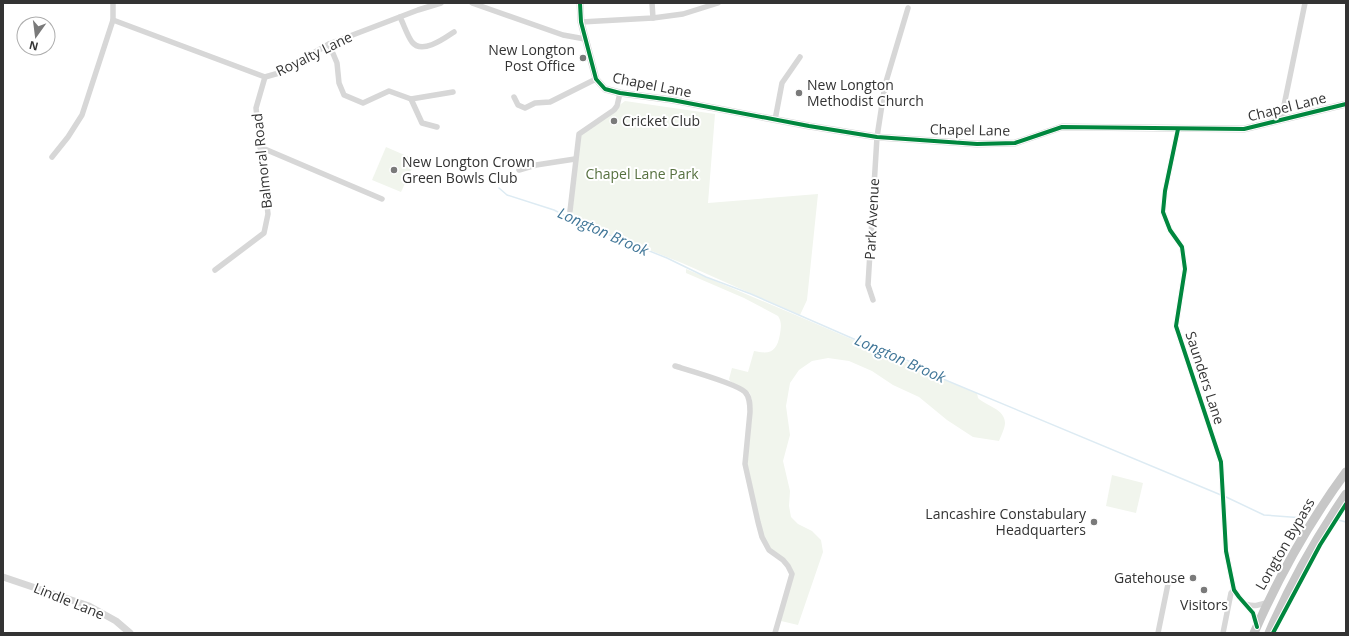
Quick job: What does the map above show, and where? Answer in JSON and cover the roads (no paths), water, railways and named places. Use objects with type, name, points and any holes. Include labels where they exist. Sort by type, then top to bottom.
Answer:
[{"type":"highway","name":"Longton Bypass","points":[[1255,630],[1285,567],[1321,508],[1346,472]]},
{"type":"highway","name":"Longton Bypass","points":[[1269,633],[1318,537],[1346,494]]},
{"type":"street","points":[[52,157],[68,137],[82,115],[113,20],[112,3]]},
{"type":"street","name":"Royalty Lane","points":[[113,20],[265,77],[280,73],[329,44],[441,3]]},
{"type":"street","points":[[472,3],[563,35],[585,39]]},
{"type":"street","points":[[514,97],[518,105],[525,108],[535,103],[550,102],[596,79],[581,22],[580,3]]},
{"type":"street","points":[[652,3],[653,18]]},
{"type":"street","points":[[581,22],[653,18],[683,14],[718,3]]},
{"type":"street","points":[[1281,120],[1305,3]]},
{"type":"street","name":"Park Avenue","points":[[872,300],[868,285],[877,137],[885,85],[908,8]]},
{"type":"street","points":[[400,17],[412,42],[416,46],[423,47],[439,42],[454,32]]},
{"type":"street","points":[[329,44],[337,63],[339,83],[344,95],[363,103],[389,91],[411,99],[453,92]]},
{"type":"street","points":[[775,120],[782,83],[800,57]]},
{"type":"street","name":"Balmoral Road","points":[[215,270],[264,233],[268,214],[256,108],[265,77]]},
{"type":"street","name":"Chapel Lane","points":[[596,79],[605,89],[775,120],[877,137],[978,144],[1015,143],[1062,127],[1244,129],[1346,104]]},
{"type":"street","points":[[570,211],[579,134],[614,110],[617,106],[620,92]]},
{"type":"street","points":[[411,99],[422,123],[438,127]]},
{"type":"street","name":"Saunders Lane","points":[[1178,129],[1165,191],[1163,212],[1170,230],[1182,248],[1184,269],[1176,326],[1221,462],[1226,551],[1233,591],[1223,633]]},
{"type":"street","points":[[260,146],[382,199]]},
{"type":"street","points":[[519,170],[536,165],[575,159]]},
{"type":"street","points":[[675,366],[743,390],[748,397],[750,412],[745,464],[758,522],[762,536],[769,550],[783,560],[792,574],[775,633]]},
{"type":"street","name":"Lindle Lane","points":[[3,577],[90,606],[116,621],[130,633]]},
{"type":"street","points":[[1158,633],[1169,579]]},
{"type":"street","name":"Saunders Lane","points":[[1233,591],[1255,616],[1255,630]]},
{"type":"street","points":[[1246,604],[1257,606],[1269,601]]},
{"type":"waterway","name":"Longton Brook","points":[[499,188],[507,195],[554,210],[579,223],[667,258],[706,277],[751,294],[863,343],[929,369],[931,374],[1221,495]]},
{"type":"waterway","name":"Longton Brook","points":[[1224,496],[1264,515],[1304,518]]},
{"type":"waterway","name":"Longton Brook","points":[[1338,520],[1346,522]]},
{"type":"place","name":"New Longton Post Office","points":[[583,58]]},
{"type":"place","name":"New Longton Methodist Church","points":[[799,93]]},
{"type":"place","name":"Cricket Club","points":[[614,121]]},
{"type":"place","name":"New Longton Crown Green Bowls Club","points":[[394,170]]},
{"type":"place","name":"Lancashire Constabulary Headquarters","points":[[1094,522]]},
{"type":"place","name":"Gatehouse","points":[[1193,578]]},
{"type":"place","name":"Visitors","points":[[1204,590]]},
{"type":"park label","name":"Chapel Lane Park","points":[[642,174]]}]
